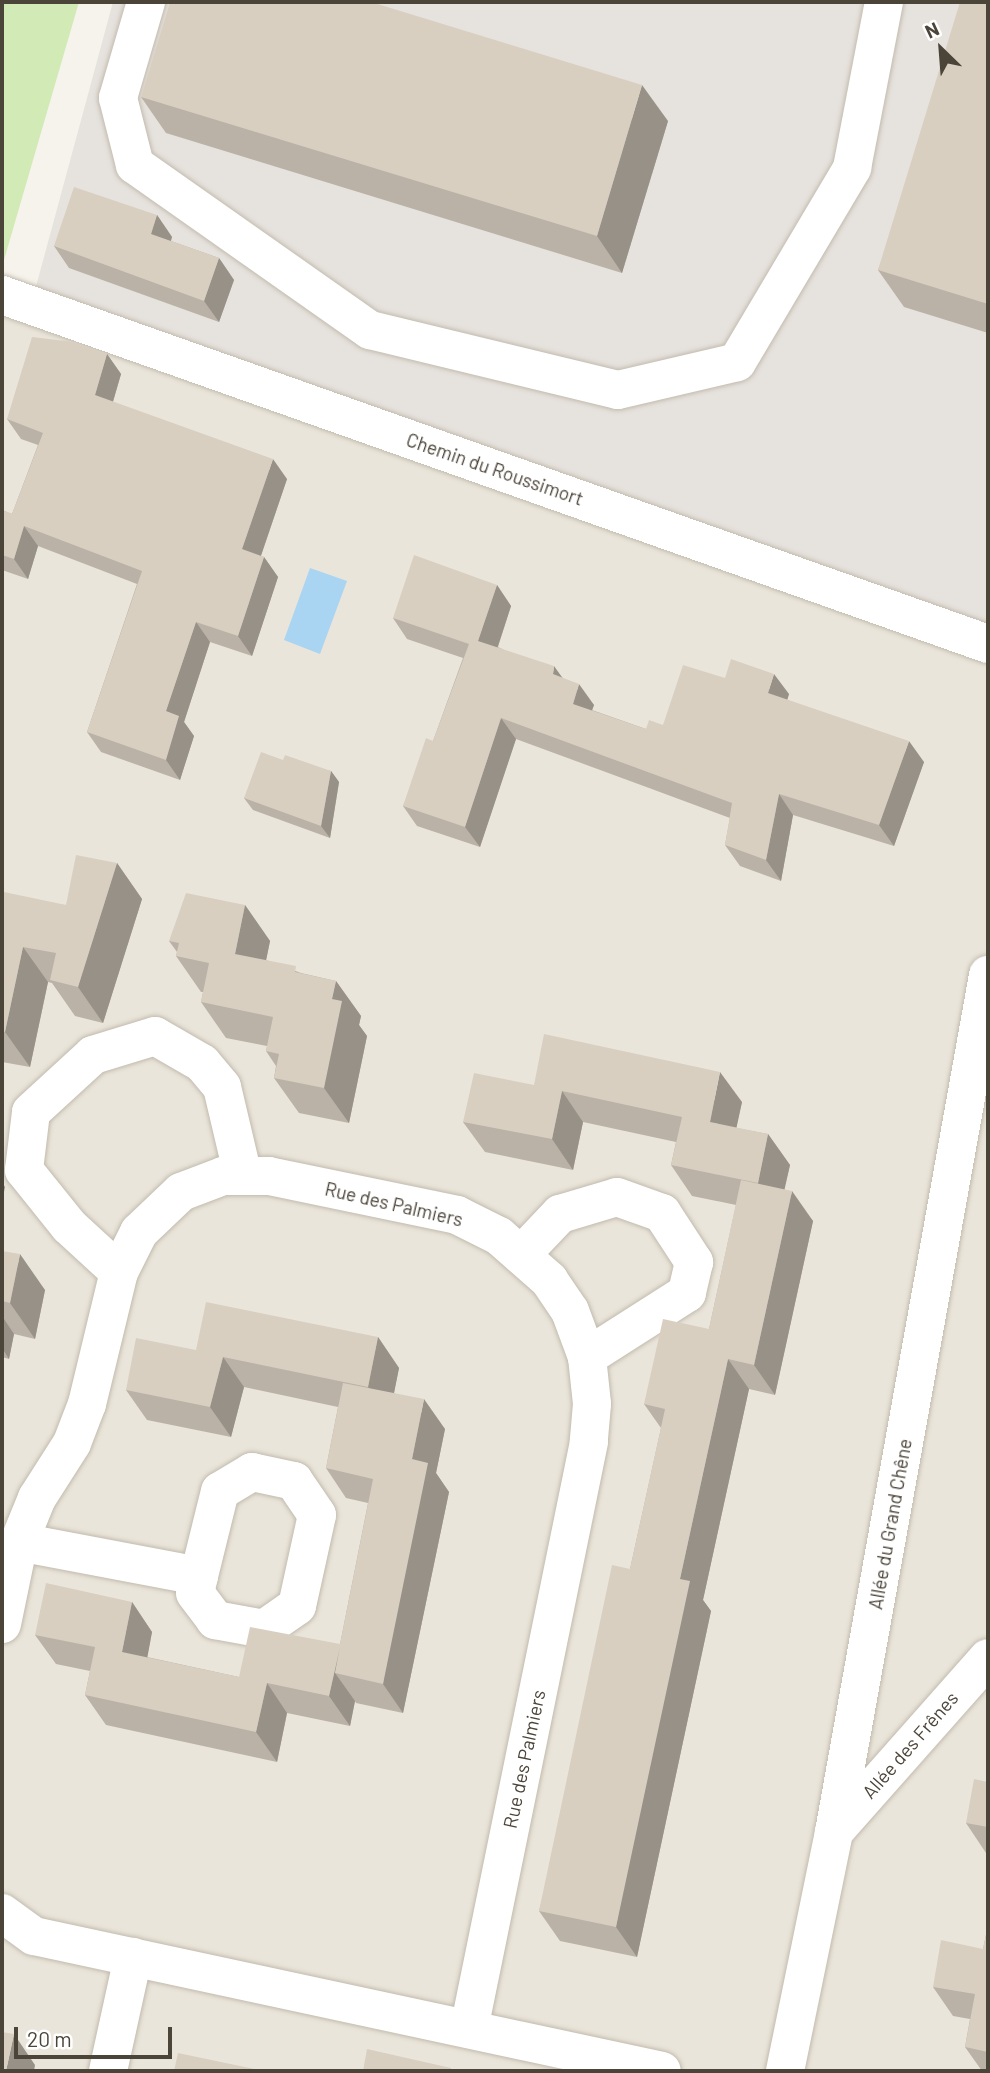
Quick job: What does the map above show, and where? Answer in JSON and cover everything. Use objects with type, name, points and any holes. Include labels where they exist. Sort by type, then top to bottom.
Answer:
[{"type":"street","points":[[146,2],[118,98],[135,165],[370,330],[618,390],[737,362],[852,168],[884,2]]},
{"type":"street","name":"Chemin du Roussimort","points":[[2,295],[988,644]]},
{"type":"street","name":"Allée du Grand Chêne","points":[[785,2071],[834,1832],[988,975]]},
{"type":"street","points":[[119,1272],[69,1226],[24,1170],[31,1112],[93,1055],[155,1036],[202,1063],[222,1087],[243,1177]]},
{"type":"street","name":"Rue des Palmiers","points":[[2,1624],[19,1542],[37,1498],[72,1443],[87,1404],[119,1272],[139,1232],[181,1192],[223,1176],[270,1176],[457,1215],[499,1236],[521,1255],[548,1280],[570,1311],[587,1357],[592,1404],[589,1442],[469,2029]]},
{"type":"street","points":[[521,1255],[560,1214],[617,1197],[662,1213],[694,1262],[687,1293],[587,1357]]},
{"type":"street","points":[[19,1542],[199,1576]]},
{"type":"street","name":"Allée des Frênes","points":[[834,1832],[988,1658]]},
{"type":"street","points":[[2,1913],[34,1936],[662,2071]]},
{"type":"street","points":[[108,2071],[133,1957]]},
{"type":"shaded area","points":[[113,2],[988,2],[988,644],[31,305]]},
{"type":"shaded area","points":[[2,296],[988,644],[988,2071],[2,2071]]},
{"type":"green space","points":[[2,2],[79,2],[4,260],[2,259]]},
{"type":"water","points":[[310,568],[347,581],[320,654],[284,640]]},
{"type":"building","points":[[170,2],[371,2],[642,85],[597,236],[141,97]]},
{"type":"building","points":[[960,2],[988,2],[988,304],[878,270]]},
{"type":"building","points":[[74,187],[157,215],[151,234],[219,258],[204,301],[54,246]]},
{"type":"building","points":[[32,337],[74,342],[107,354],[95,395],[273,459],[242,549],[264,557],[238,636],[196,622],[166,711],[179,716],[166,760],[87,732],[142,571],[24,526],[14,559],[2,555],[2,510],[12,514],[43,433],[7,419]]},
{"type":"building","points":[[414,555],[497,585],[478,641],[554,666],[553,674],[579,684],[573,704],[646,729],[649,720],[663,725],[683,665],[725,678],[731,659],[774,674],[768,693],[909,741],[879,825],[779,794],[766,860],[725,845],[732,803],[501,718],[465,827],[403,806],[426,738],[433,741],[469,644],[393,618]]},
{"type":"building","points":[[261,752],[283,760],[285,755],[331,771],[321,826],[244,798]]},
{"type":"building","points":[[76,855],[117,863],[78,987],[50,980],[56,953],[23,947],[5,1032],[2,1031],[4,892],[66,905]]},
{"type":"building","points":[[186,893],[245,905],[235,954],[296,966],[295,972],[336,981],[332,999],[342,1001],[324,1088],[274,1078],[279,1054],[266,1051],[273,1017],[201,1002],[209,963],[176,956],[179,943],[169,941]]},
{"type":"building","points":[[544,1034],[720,1072],[710,1122],[768,1134],[758,1183],[671,1165],[682,1117],[562,1091],[552,1139],[463,1122],[474,1073],[534,1085]]},
{"type":"building","points":[[741,1180],[792,1191],[754,1365],[728,1359],[680,1579],[690,1581],[616,1927],[539,1911],[612,1565],[630,1569],[665,1409],[644,1404],[663,1319],[709,1329]]},
{"type":"building","points":[[2,1251],[20,1254],[10,1303],[2,1301]]},
{"type":"building","points":[[206,1302],[378,1337],[368,1387],[223,1357],[210,1407],[126,1390],[136,1338],[196,1350]]},
{"type":"building","points":[[343,1383],[424,1399],[412,1459],[428,1463],[383,1684],[335,1673],[340,1647],[329,1696],[267,1683],[256,1732],[85,1695],[95,1647],[35,1635],[46,1583],[132,1602],[122,1652],[239,1677],[250,1627],[340,1644],[373,1479],[326,1468]]},
{"type":"building","points":[[974,1779],[988,1782],[988,1827],[966,1823]]},
{"type":"building","points":[[988,1925],[988,2052],[965,2047],[975,1994],[933,1987],[941,1940],[983,1949]]},
{"type":"building","points":[[2,2032],[14,2034],[6,2071],[2,2071]]},
{"type":"building","points":[[367,2049],[451,2068],[451,2071],[363,2071]]},
{"type":"building","points":[[178,2053],[264,2071],[174,2071]]}]
